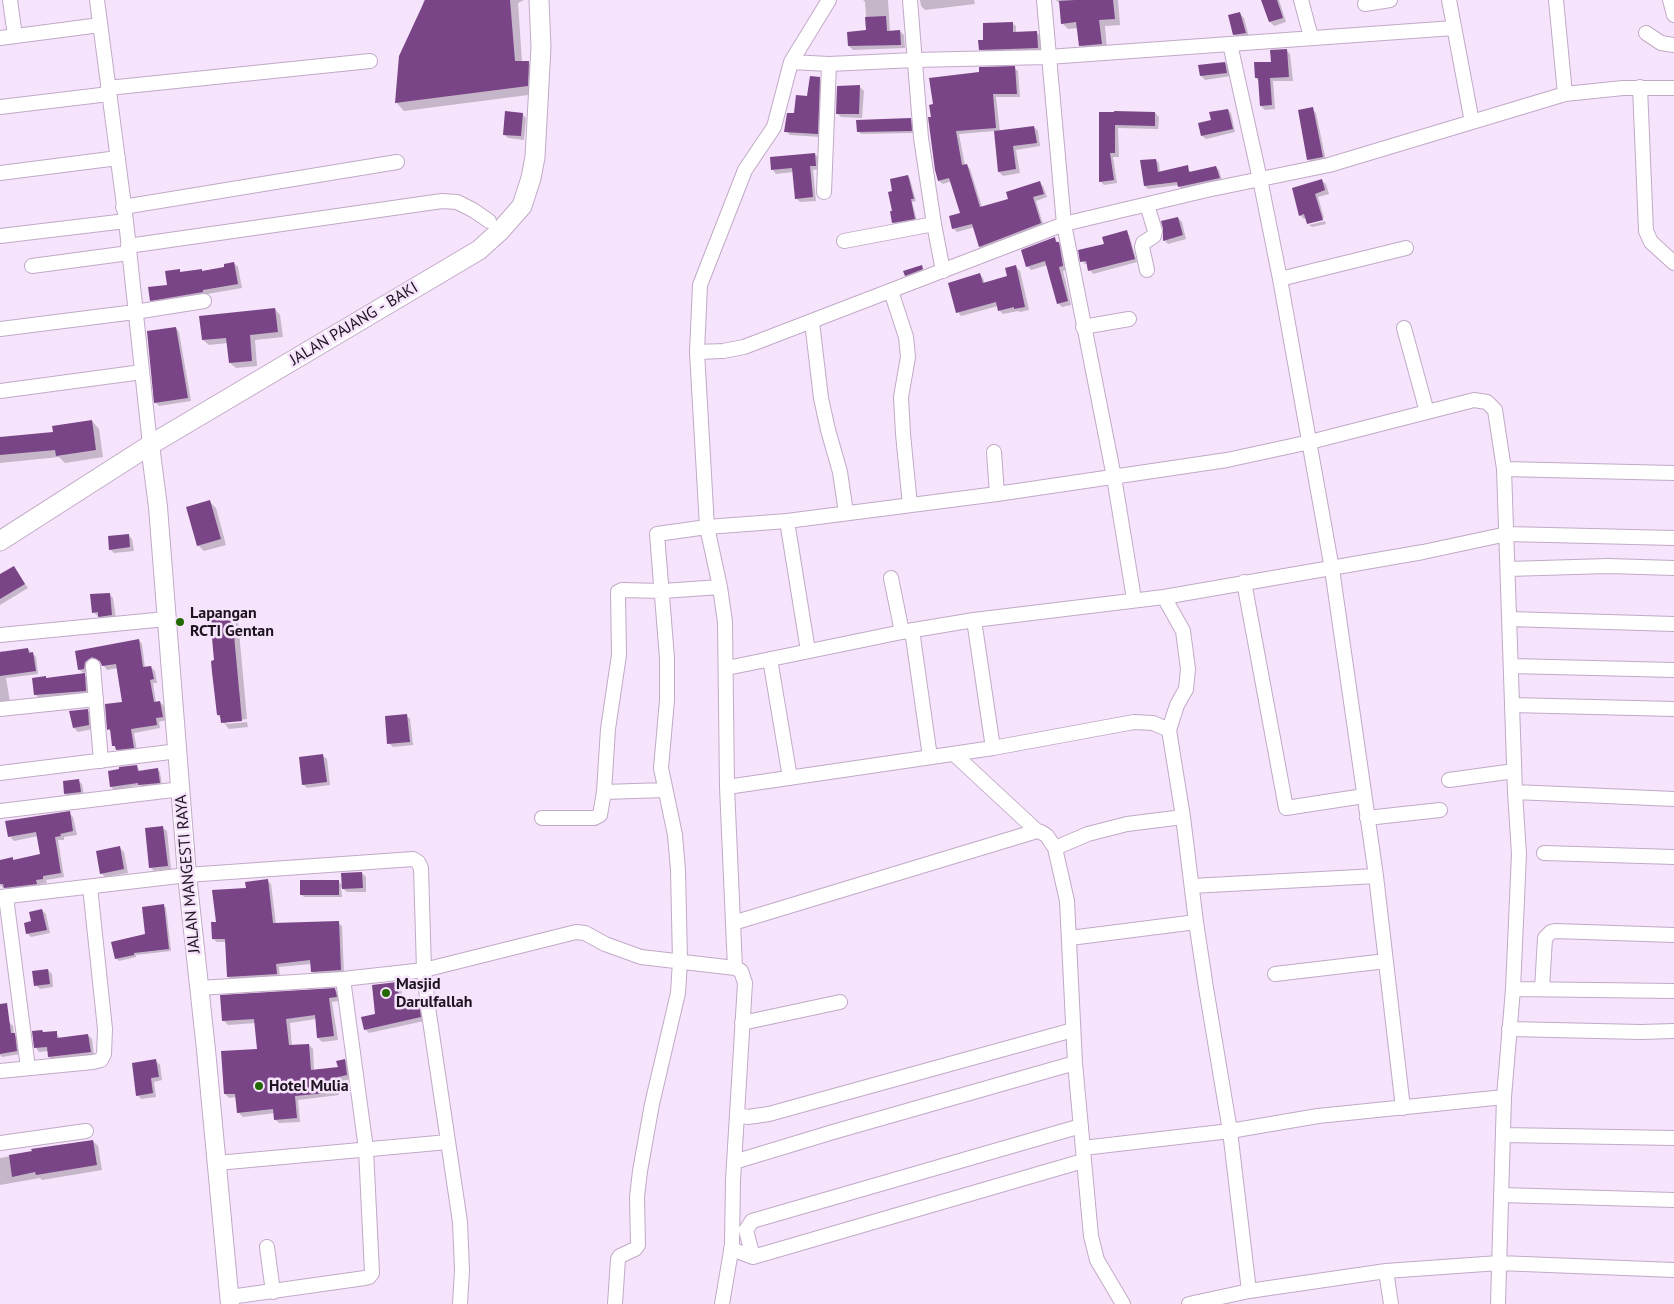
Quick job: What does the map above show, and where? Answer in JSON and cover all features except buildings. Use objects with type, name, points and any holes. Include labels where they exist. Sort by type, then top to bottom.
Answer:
[{"type":"main road","name":"JALAN PAJANG - BAKI","points":[[0,541],[150,445],[479,250],[496,224],[522,206],[531,178],[535,157],[540,47],[539,0]]},
{"type":"street","points":[[10,0],[16,36]]},
{"type":"street","points":[[98,0],[126,221],[150,445]]},
{"type":"street","points":[[735,968],[727,787],[725,622],[720,587],[707,527],[697,352],[700,285],[745,170],[774,127],[792,62],[829,0]]},
{"type":"street","points":[[910,0],[921,138],[943,271]]},
{"type":"street","points":[[1044,0],[1064,224],[1114,477],[1134,600]]},
{"type":"street","points":[[1301,0],[1310,38]]},
{"type":"street","points":[[1364,4],[1390,0]]},
{"type":"street","points":[[1449,0],[1472,122]]},
{"type":"street","points":[[1556,0],[1566,94]]},
{"type":"street","points":[[1670,0],[1674,15]]},
{"type":"street","points":[[0,38],[100,25]]},
{"type":"street","points":[[792,62],[829,64],[1048,57],[1454,28]]},
{"type":"street","points":[[1646,33],[1661,43],[1674,45]]},
{"type":"street","points":[[1230,44],[1280,279],[1332,569],[1376,876],[1403,1108]]},
{"type":"street","points":[[0,107],[109,91],[370,61]]},
{"type":"street","points":[[824,192],[829,64]]},
{"type":"street","points":[[697,352],[714,352],[744,347],[1064,224],[1329,164],[1566,94],[1623,88],[1674,88]]},
{"type":"street","points":[[1640,88],[1646,231],[1651,242],[1674,263]]},
{"type":"street","points":[[0,174],[118,158]]},
{"type":"street","points":[[123,206],[397,162]]},
{"type":"street","points":[[32,266],[442,201],[458,202],[496,224]]},
{"type":"street","points":[[1147,205],[1154,231],[1154,236],[1143,243],[1142,247],[1147,270]]},
{"type":"street","points":[[0,236],[126,221]]},
{"type":"street","points":[[844,241],[934,224]]},
{"type":"street","points":[[1280,279],[1406,248]]},
{"type":"street","points":[[891,291],[906,337],[908,357],[901,397],[910,505]]},
{"type":"street","points":[[0,329],[135,312],[204,301]]},
{"type":"street","points":[[1083,327],[1129,319]]},
{"type":"street","points":[[812,322],[821,398],[840,472],[846,513]]},
{"type":"street","points":[[1404,328],[1427,412]]},
{"type":"street","points":[[0,391],[142,372]]},
{"type":"street","points":[[615,1304],[620,1256],[635,1249],[638,1245],[637,1197],[640,1171],[652,1104],[678,993],[680,961],[678,870],[675,835],[661,768],[667,700],[667,658],[657,534],[997,494],[1227,460],[1310,442],[1474,400],[1486,402],[1494,410],[1504,469],[1514,771],[1519,854],[1513,989],[1504,1097],[1498,1304]]},
{"type":"street","name":"JALAN MANGESTI RAYA","points":[[150,445],[158,507],[187,875],[230,1301]]},
{"type":"street","points":[[994,452],[997,494]]},
{"type":"street","points":[[1504,469],[1674,473]]},
{"type":"street","points":[[787,520],[808,651]]},
{"type":"street","points":[[727,668],[907,631],[974,620],[1164,597],[1244,582],[1332,569],[1507,534],[1674,538]]},
{"type":"street","points":[[1508,569],[1608,566],[1674,568]]},
{"type":"street","points":[[891,578],[907,631],[930,757]]},
{"type":"street","points":[[1244,582],[1286,808],[1364,796]]},
{"type":"street","points":[[542,818],[598,817],[600,815],[604,792],[608,730],[619,655],[618,592],[622,590],[663,591],[720,587]]},
{"type":"street","points":[[1164,597],[1183,631],[1188,669],[1186,689],[1177,705],[1169,730],[1183,817],[1196,922],[1230,1131],[1248,1292]]},
{"type":"street","points":[[0,635],[166,619]]},
{"type":"street","points":[[1509,619],[1674,624]]},
{"type":"street","points":[[974,620],[994,748]]},
{"type":"street","points":[[770,659],[790,778]]},
{"type":"street","points":[[93,666],[101,761]]},
{"type":"street","points":[[1511,666],[1674,670]]},
{"type":"street","points":[[0,709],[96,699]]},
{"type":"street","points":[[1512,705],[1674,709]]},
{"type":"street","points":[[727,787],[994,748],[1134,722],[1153,723],[1169,730]]},
{"type":"street","points":[[0,774],[178,751]]},
{"type":"street","points":[[954,754],[1037,831],[1045,835],[1056,848],[1067,901],[1075,1063],[1090,1236],[1097,1260],[1122,1304]]},
{"type":"street","points":[[1449,780],[1514,771]]},
{"type":"street","points":[[0,811],[180,789]]},
{"type":"street","points":[[604,792],[665,790]]},
{"type":"street","points":[[1515,792],[1674,798]]},
{"type":"street","points":[[1367,818],[1440,810]]},
{"type":"street","points":[[1056,848],[1088,834],[1127,824],[1183,817]]},
{"type":"street","points":[[733,923],[1037,831]]},
{"type":"street","points":[[1544,853],[1674,857]]},
{"type":"street","points":[[28,1068],[3,897],[187,875],[416,860],[420,863],[421,868],[424,970],[460,1222],[462,1270],[460,1304]]},
{"type":"street","points":[[1192,886],[1376,876]]},
{"type":"street","points":[[0,1072],[93,1062],[101,1060],[104,1054],[106,1043],[105,1030],[90,887]]},
{"type":"street","points":[[1070,938],[1196,922]]},
{"type":"street","points":[[199,988],[343,978],[424,970],[576,932],[589,935],[605,944],[641,957],[735,968],[741,971],[745,982],[734,1162],[731,1249],[722,1304]]},
{"type":"street","points":[[1542,989],[1546,938],[1551,932],[1674,935]]},
{"type":"street","points":[[1275,974],[1386,961]]},
{"type":"street","points":[[230,1301],[273,1292],[366,1278],[371,1275],[366,1149],[343,978]]},
{"type":"street","points":[[1513,989],[1674,991]]},
{"type":"street","points":[[742,1023],[840,1002]]},
{"type":"street","points":[[1509,1028],[1641,1032],[1674,1030]]},
{"type":"street","points":[[737,1116],[748,1117],[769,1114],[1073,1030]]},
{"type":"street","points":[[734,1162],[1075,1063]]},
{"type":"street","points":[[731,1249],[753,1257],[1083,1155],[1318,1116],[1504,1097]]},
{"type":"street","points":[[753,1257],[746,1230],[752,1221],[1081,1126]]},
{"type":"street","points":[[0,1143],[86,1131]]},
{"type":"street","points":[[1503,1135],[1674,1138]]},
{"type":"street","points":[[217,1164],[448,1142]]},
{"type":"street","points":[[1501,1195],[1674,1200]]},
{"type":"street","points":[[268,1247],[273,1292]]},
{"type":"street","points":[[1189,1304],[1207,1302],[1248,1292],[1386,1271],[1499,1262],[1674,1270]]},
{"type":"street","points":[[1386,1271],[1391,1304]]},
{"type":"place","name":"Lapangan RCTI Gentan","points":[[180,622]]},
{"type":"place","name":"Masjid Darulfallah","points":[[386,993]]},
{"type":"place","name":"Hotel Mulia","points":[[259,1086]]}]
